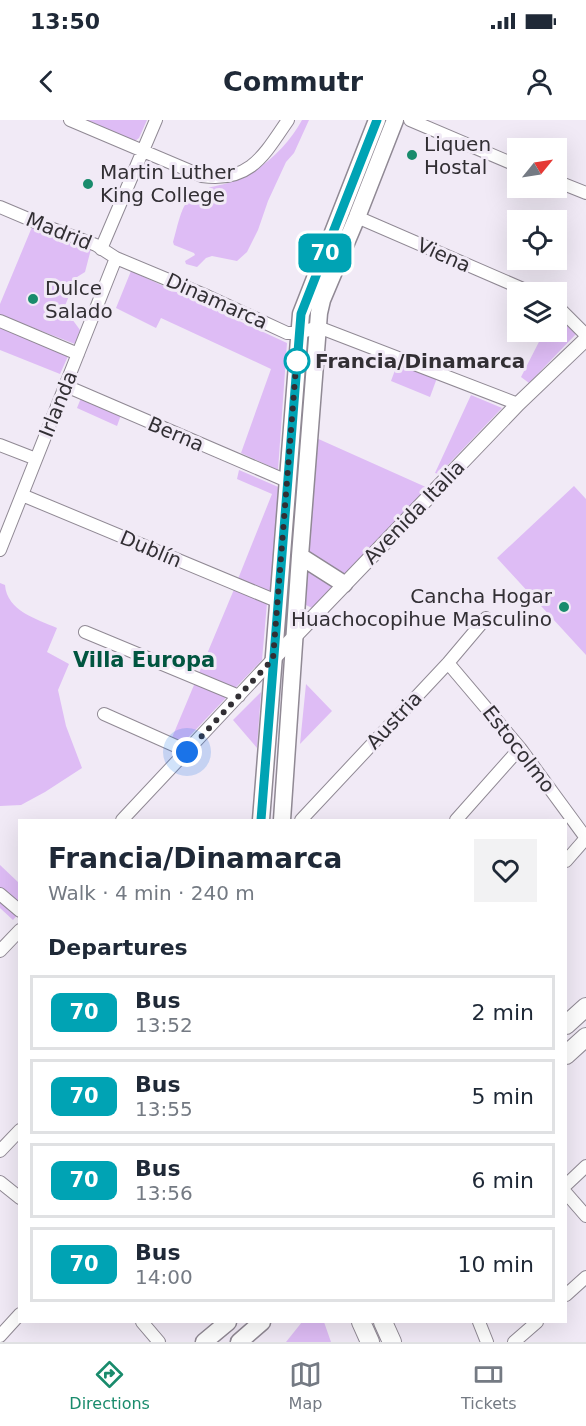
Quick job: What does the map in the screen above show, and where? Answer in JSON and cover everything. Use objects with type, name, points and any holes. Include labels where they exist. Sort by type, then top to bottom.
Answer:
[{"type":"main road","points":[[261,819],[301,314],[377,120]]},
{"type":"main road","points":[[282,819],[300,556],[322,300],[395,120]]},
{"type":"main road","points":[[300,556],[344,584]]},
{"type":"main road","points":[[567,1024],[586,1007]]},
{"type":"main road","points":[[567,1054],[586,1037]]},
{"type":"main road","points":[[204,1342],[227,1323]]},
{"type":"main road","points":[[239,1342],[261,1323]]},
{"type":"main road","points":[[361,1323],[370,1342]]},
{"type":"main road","points":[[383,1323],[392,1342]]},
{"type":"street","points":[[70,120],[202,176],[215,178],[245,172],[267,151],[288,120]]},
{"type":"street","points":[[101,249],[156,120]]},
{"type":"street","points":[[410,120],[507,161]]},
{"type":"street","points":[[567,185],[586,193]]},
{"type":"street","name":"Madrid","points":[[0,207],[101,249],[116,258]]},
{"type":"street","name":"Viena","points":[[357,217],[507,282]]},
{"type":"street","name":"Dinamarca","points":[[116,258],[287,333],[299,333]]},
{"type":"street","name":"Irlanda","points":[[0,550],[116,258]]},
{"type":"street","points":[[567,317],[586,337]]},
{"type":"street","points":[[0,321],[78,354]]},
{"type":"street","points":[[299,333],[318,327],[518,404]]},
{"type":"street","name":"Avenida Italia","points":[[123,819],[344,584],[586,337]]},
{"type":"street","name":"Berna","points":[[66,386],[287,481]]},
{"type":"street","points":[[0,445],[36,459]]},
{"type":"street","name":"Dublín","points":[[22,495],[279,602]]},
{"type":"street","name":"Austria","points":[[302,819],[448,663],[486,618]]},
{"type":"street","points":[[85,632],[239,696]]},
{"type":"street","name":"Estocolmo","points":[[448,663],[520,748],[586,838]]},
{"type":"street","points":[[104,714],[187,752]]},
{"type":"street","points":[[457,819],[520,748]]},
{"type":"street","points":[[567,860],[586,838]]},
{"type":"street","points":[[0,894],[18,909]]},
{"type":"street","points":[[0,951],[18,932]]},
{"type":"street","points":[[0,1151],[18,1132]]},
{"type":"street","points":[[567,1184],[586,1166]]},
{"type":"street","points":[[0,1182],[18,1196]]},
{"type":"street","points":[[567,1194],[586,1216]]},
{"type":"street","points":[[567,1294],[586,1277]]},
{"type":"street","points":[[0,1336],[18,1316]]},
{"type":"street","points":[[143,1323],[159,1342]]},
{"type":"street","points":[[479,1323],[487,1342]]},
{"type":"street","points":[[514,1342],[536,1323]]},
{"type":"shaded area","points":[[83,120],[147,120],[139,138],[135,141]]},
{"type":"shaded area","points":[[302,120],[309,120],[294,153],[286,162],[247,252],[237,261],[212,256],[206,258],[197,267],[186,264],[185,261],[195,255],[194,253],[174,245],[173,242],[181,214],[189,199],[198,192],[242,178],[252,172],[281,149]]},
{"type":"shaded area","points":[[32,227],[91,249],[85,272],[77,277],[64,308],[80,330],[75,344],[0,315],[0,304]]},
{"type":"shaded area","points":[[131,271],[287,343],[278,470],[241,453],[271,369],[161,318],[156,328],[116,308]]},
{"type":"shaded area","points":[[567,325],[576,334],[529,383],[521,377],[539,342],[567,342]]},
{"type":"shaded area","points":[[0,328],[69,354],[60,374],[0,350]]},
{"type":"shaded area","points":[[398,362],[437,378],[430,397],[391,381]]},
{"type":"shaded area","points":[[471,395],[502,408],[439,474],[435,473]]},
{"type":"shaded area","points":[[81,398],[121,415],[117,426],[77,408]]},
{"type":"shaded area","points":[[314,437],[428,488],[312,608],[306,605]]},
{"type":"shaded area","points":[[239,470],[283,489],[274,590],[268,591],[238,579],[272,494],[237,479]]},
{"type":"shaded area","name":"Cancha Hogar Huachocopihue Masculino","points":[[574,486],[586,499],[586,655],[497,558]]},
{"type":"shaded area","points":[[0,583],[5,585],[7,594],[17,608],[57,628],[47,652],[69,664],[58,690],[66,726],[82,768],[21,805],[0,806]]},
{"type":"shaded area","points":[[235,587],[267,603],[262,660],[183,743],[171,740]]},
{"type":"shaded area","points":[[306,684],[332,711],[300,744]]},
{"type":"shaded area","points":[[261,692],[257,748],[233,720]]},
{"type":"shaded area","points":[[0,865],[18,882],[18,914],[13,920],[0,908]]},
{"type":"shaded area","points":[[301,1323],[324,1323],[331,1342],[286,1342]]},
{"type":"bus line","name":"70","points":[[261,819],[301,314],[377,120]]},
{"type":"place","name":"Liquen Hostal","points":[[412,155]]},
{"type":"place","name":"Martin Luther King College","points":[[88,184]]},
{"type":"place","name":"Dulce Salado","points":[[33,299]]},
{"type":"place","name":"Francia/Dinamarca","points":[[297,361]]},
{"type":"place","name":"Cancha Hogar Huachocopihue Masculino","points":[[564,607]]},
{"type":"district","name":"Villa Europa","points":[[144,660]]},
{"type":"route","points":[[187,752],[273,659],[297,354],[297,361]]}]
